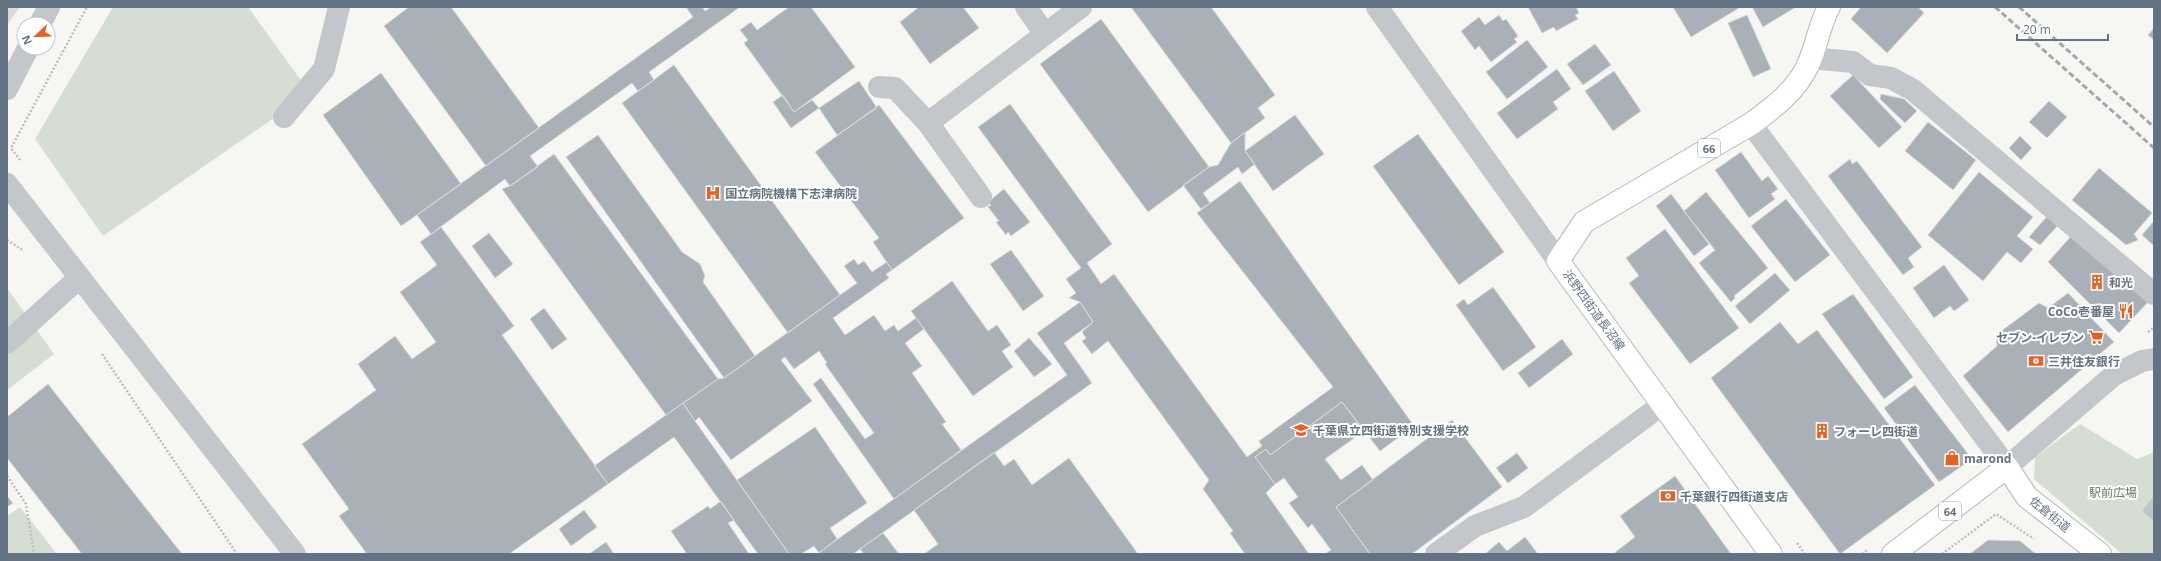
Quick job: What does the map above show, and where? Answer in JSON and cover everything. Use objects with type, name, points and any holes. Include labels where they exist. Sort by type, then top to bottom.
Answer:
[{"type":"main road","name":"浜野四街道長沼線","points":[[1771,554],[1558,261],[1584,222],[1751,124],[1773,108],[1790,92],[1808,66],[1829,7]]},
{"type":"main road","name":"64","points":[[1893,554],[2007,467]]},
{"type":"main road","name":"佐倉街道","points":[[2007,467],[2027,497],[2100,554]]},
{"type":"street","points":[[44,16],[49,7]]},
{"type":"street","points":[[284,117],[324,69],[339,7]]},
{"type":"street","points":[[1026,7],[1045,34]]},
{"type":"street","points":[[928,123],[1081,7]]},
{"type":"street","points":[[1377,7],[1558,261]]},
{"type":"street","points":[[7,89],[24,56]]},
{"type":"street","points":[[1810,58],[1852,62],[1870,75],[1891,78],[1913,90],[2154,294]]},
{"type":"street","points":[[879,87],[895,88],[928,123],[981,198]]},
{"type":"street","points":[[1751,124],[2007,467],[2114,375],[2142,361],[2154,359]]},
{"type":"street","points":[[7,184],[295,554]]},
{"type":"street","points":[[7,343],[79,278]]},
{"type":"street","points":[[1436,554],[1475,526],[1524,507],[1663,404]]},
{"type":"path","points":[[21,161],[11,148],[87,7]]},
{"type":"path","points":[[7,240],[26,253]]},
{"type":"path","points":[[99,349],[237,554]]},
{"type":"path","points":[[7,476],[26,504],[34,554]]},
{"type":"path","points":[[1942,554],[1996,514],[2038,542]]},
{"type":"path","points":[[1796,541],[1805,554]]},
{"type":"green space","points":[[7,7],[20,7],[7,25]]},
{"type":"green space","points":[[113,7],[248,7],[310,93],[103,236],[35,139]]},
{"type":"green space","points":[[7,288],[54,354],[7,390]]},
{"type":"green space","name":"駅前広場","points":[[2080,424],[2137,459],[2154,452],[2154,554],[2122,554],[2034,479],[2035,457]]},
{"type":"green space","points":[[20,507],[57,554],[7,554],[7,516]]},
{"type":"shaded area","points":[[2154,496],[2154,521],[2143,512],[2144,508]]},
{"type":"building","points":[[409,7],[451,7],[539,128],[486,166],[384,26]]},
{"type":"building","points":[[686,7],[702,7],[705,11],[711,7],[740,7],[649,72],[654,80],[638,91],[632,83],[530,156],[538,167],[510,186],[505,179],[431,234],[417,215],[693,17]]},
{"type":"building","points":[[789,7],[811,7],[855,67],[794,112],[744,43],[748,40],[740,30],[751,22],[757,30]]},
{"type":"building","points":[[919,7],[963,7],[979,28],[930,64],[900,22]]},
{"type":"building","points":[[1131,7],[1211,7],[1275,95],[1258,108],[1265,118],[1231,143]]},
{"type":"building","points":[[1528,7],[1576,7],[1579,13],[1575,15],[1578,19],[1556,31],[1554,27],[1542,33]]},
{"type":"building","points":[[1673,7],[1738,7],[1739,8],[1691,37]]},
{"type":"building","points":[[1752,7],[1796,7],[1763,27]]},
{"type":"building","points":[[1861,7],[1918,7],[1924,13],[1887,53],[1851,19]]},
{"type":"building","points":[[1499,15],[1503,21],[1506,19],[1518,36],[1514,39],[1517,42],[1491,62],[1479,46],[1475,50],[1461,31],[1479,17],[1485,25]]},
{"type":"building","points":[[1747,15],[1771,69],[1753,77],[1728,23]]},
{"type":"building","points":[[1101,19],[1209,167],[1148,212],[1040,64]]},
{"type":"building","points":[[2154,28],[2154,40],[2148,35]]},
{"type":"building","points":[[1527,40],[1548,67],[1507,99],[1486,72]]},
{"type":"building","points":[[1595,44],[1611,65],[1583,85],[1567,64]]},
{"type":"building","points":[[674,65],[840,295],[788,333],[622,103]]},
{"type":"building","points":[[1557,69],[1571,89],[1553,102],[1558,109],[1517,139],[1497,113]]},
{"type":"building","points":[[1614,71],[1641,111],[1613,131],[1585,91]]},
{"type":"building","points":[[381,73],[461,184],[401,226],[323,115]]},
{"type":"building","points":[[1853,75],[1902,127],[1879,148],[1830,96]]},
{"type":"building","points":[[859,81],[877,108],[837,135],[819,108]]},
{"type":"building","points":[[1881,94],[1904,99],[1917,111],[1905,123],[1880,99]]},
{"type":"building","points":[[783,95],[794,112],[812,100],[819,108],[791,128],[773,102]]},
{"type":"building","points":[[2049,101],[2067,117],[2047,138],[2029,122]]},
{"type":"building","points":[[1010,104],[1112,244],[1087,263],[1101,284],[1114,274],[1247,457],[1262,446],[1259,441],[1333,387],[1197,213],[1240,181],[1414,426],[1380,451],[1342,402],[1270,455],[1266,449],[1255,457],[1275,484],[1266,493],[1309,554],[1245,554],[1230,533],[1233,531],[1203,489],[1209,480],[1108,341],[1092,354],[1082,341],[1086,338],[1082,332],[1093,322],[1080,302],[1069,298],[1076,293],[1066,279],[1081,268],[978,127]]},
{"type":"building","points":[[879,105],[964,218],[892,270],[873,242],[879,238],[815,152]]},
{"type":"building","points":[[1295,115],[1324,154],[1273,191],[1245,151]]},
{"type":"building","points":[[1928,122],[1976,160],[1953,190],[1905,151]]},
{"type":"building","points":[[1245,132],[1245,151],[1255,164],[1242,174],[1238,167],[1203,193],[1210,203],[1201,209],[1183,185],[1209,167],[1218,165],[1231,143]]},
{"type":"building","points":[[1418,134],[1504,252],[1459,285],[1373,166]]},
{"type":"building","points":[[598,135],[682,252],[700,264],[705,276],[703,282],[755,356],[724,378],[566,157]]},
{"type":"building","points":[[2020,136],[2032,148],[2021,160],[2009,148]]},
{"type":"building","points":[[1741,152],[1762,181],[1768,176],[1778,189],[1771,194],[1775,199],[1749,218],[1715,170]]},
{"type":"building","points":[[554,154],[718,379],[666,415],[502,189],[510,186]]},
{"type":"building","points":[[1850,159],[1852,164],[1857,161],[1922,247],[1908,258],[1914,267],[1903,275],[1828,176]]},
{"type":"building","points":[[2099,168],[2152,213],[2134,234],[2138,240],[2126,245],[2072,200]]},
{"type":"building","points":[[1979,172],[2033,217],[2017,236],[2033,249],[2021,263],[2007,252],[1983,281],[1928,235]]},
{"type":"building","points":[[1004,189],[1030,222],[1011,236],[1008,232],[1006,235],[996,222],[999,221],[988,207],[991,205],[988,202]]},
{"type":"building","points":[[1706,192],[1768,268],[1734,296],[1735,298],[1731,302],[1699,263],[1715,250],[1684,211]]},
{"type":"building","points":[[1671,194],[1709,244],[1694,256],[1656,206]]},
{"type":"building","points":[[1786,199],[1830,255],[1795,282],[1751,226]]},
{"type":"building","points":[[2050,213],[2061,222],[2040,245],[2029,237]]},
{"type":"building","points":[[2154,221],[2154,246],[2142,235]]},
{"type":"building","points":[[441,227],[514,326],[502,335],[608,484],[509,554],[367,554],[339,516],[349,509],[302,444],[376,390],[358,364],[395,336],[412,359],[436,342],[400,292],[437,265],[420,242]]},
{"type":"building","points":[[1665,229],[1739,328],[1690,364],[1629,283],[1639,276],[1626,258]]},
{"type":"building","points":[[489,233],[513,264],[495,278],[472,246]]},
{"type":"building","name":"和光","points":[[2074,233],[2148,302],[2119,333],[2048,262]]},
{"type":"building","points":[[1011,250],[1044,296],[1023,311],[990,264]]},
{"type":"building","points":[[854,259],[858,265],[864,261],[872,272],[887,262],[892,270],[886,274],[889,278],[833,318],[845,335],[874,315],[885,331],[894,325],[898,331],[916,318],[924,329],[905,343],[922,366],[912,373],[946,422],[942,424],[961,450],[894,499],[813,384],[821,378],[865,439],[874,433],[825,364],[827,363],[819,351],[794,369],[785,357],[781,360],[812,401],[731,460],[699,417],[695,421],[683,403],[718,379],[724,378],[857,283],[844,266]]},
{"type":"building","points":[[1944,265],[1969,300],[1954,311],[1950,306],[1934,318],[1913,288]]},
{"type":"building","points":[[1775,273],[1790,290],[1750,324],[1735,306]]},
{"type":"building","points":[[952,281],[988,331],[997,325],[1011,345],[1002,351],[1013,367],[973,396],[911,311]]},
{"type":"building","points":[[1493,287],[1536,347],[1503,371],[1456,305],[1464,299],[1468,305]]},
{"type":"building","name":"三井住友銀行","points":[[2068,293],[2114,342],[2008,432],[1963,376],[1997,346],[1996,335],[2039,303],[2048,308]]},
{"type":"building","points":[[1853,294],[1913,377],[1884,399],[1822,314]]},
{"type":"building","points":[[1080,302],[1093,322],[1064,343],[1092,383],[853,554],[817,554],[1067,375],[1037,333]]},
{"type":"building","points":[[544,308],[567,339],[552,350],[530,319]]},
{"type":"building","name":"フォーレ四街道","points":[[1780,322],[1798,344],[1817,330],[1935,485],[1840,554],[1711,378]]},
{"type":"building","points":[[1029,338],[1052,364],[1034,377],[1014,351]]},
{"type":"building","points":[[1562,339],[1573,354],[1529,388],[1518,373]]},
{"type":"building","points":[[48,384],[182,554],[82,554],[7,458],[7,417]]},
{"type":"building","points":[[1915,385],[1972,459],[1939,482],[1884,408]]},
{"type":"building","points":[[1342,402],[1364,431],[1325,459],[1341,480],[1362,465],[1373,480],[1336,507],[1370,554],[1327,554],[1326,553],[1331,550],[1312,524],[1308,528],[1289,503],[1298,497],[1284,478],[1275,484],[1255,457],[1266,449],[1270,455]]},
{"type":"building","points":[[683,403],[789,554],[758,554],[674,437],[608,484],[594,466]]},
{"type":"building","points":[[1452,420],[1502,487],[1412,554],[1370,554],[1336,507]]},
{"type":"building","points":[[815,427],[867,503],[830,528],[837,539],[819,553],[814,546],[801,554],[789,554],[737,480]]},
{"type":"building","points":[[994,452],[1004,466],[1014,459],[1032,485],[1069,458],[1138,554],[924,554],[938,544],[914,510]]},
{"type":"building","points":[[1517,453],[1528,468],[1508,483],[1496,468]]},
{"type":"building","name":"千葉銀行四街道支店","points":[[1675,476],[1731,554],[1613,554],[1635,537],[1620,516]]},
{"type":"building","points":[[7,496],[13,503],[7,507]]},
{"type":"building","points":[[721,501],[734,520],[728,523],[749,554],[687,554],[671,531],[708,506],[710,509]]},
{"type":"building","points":[[584,510],[597,527],[571,546],[559,529]]},
{"type":"building","points":[[883,533],[899,554],[864,554],[860,549]]},
{"type":"building","points":[[1525,537],[1538,554],[1485,554],[1499,542],[1507,551]]},
{"type":"building","points":[[1988,540],[2020,541],[2036,554],[1970,554]]},
{"type":"building","points":[[606,542],[614,554],[589,554]]},
{"type":"railway","points":[[1995,7],[2154,148]]},
{"type":"railway","points":[[2019,7],[2154,127]]},
{"type":"place","name":"国立病院機構下志津病院","points":[[713,193]]},
{"type":"place","name":"和光","points":[[2097,282]]},
{"type":"place","name":"CoCo壱番屋","points":[[2126,311]]},
{"type":"place","name":"セブン-イレブン","points":[[2096,337]]},
{"type":"place","name":"三井住友銀行","points":[[2036,361]]},
{"type":"place","name":"千葉県立四街道特別支援学校","points":[[1301,430]]},
{"type":"place","name":"フォーレ四街道","points":[[1822,431]]},
{"type":"place","name":"marond","points":[[1952,458]]},
{"type":"place","name":"千葉銀行四街道支店","points":[[1668,496]]}]
